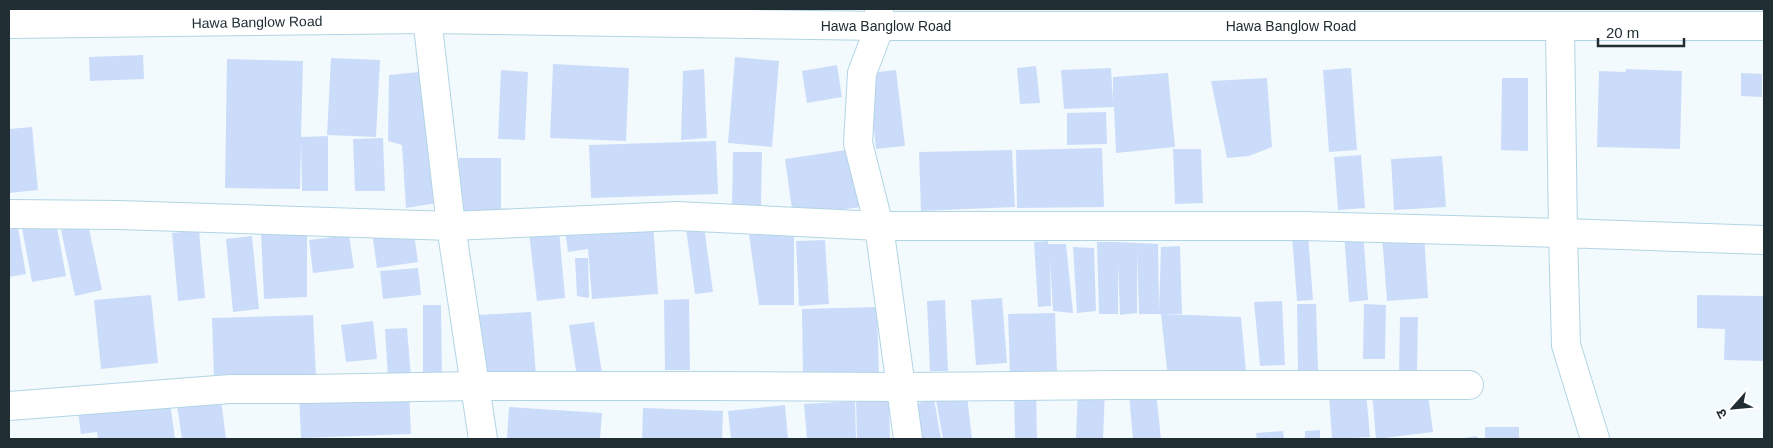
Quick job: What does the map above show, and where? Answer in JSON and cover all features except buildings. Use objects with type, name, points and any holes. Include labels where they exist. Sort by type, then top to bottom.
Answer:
[{"type":"street","name":"Hawa Banglow Road","points":[[9,24],[427,14],[880,17],[1560,26],[1764,26]]},
{"type":"street","points":[[427,14],[451,226],[483,439]]},
{"type":"street","points":[[880,17],[862,73],[858,143],[879,226],[908,439]]},
{"type":"street","points":[[1560,26],[1566,345],[1596,439]]},
{"type":"street","points":[[9,214],[128,215],[451,226],[676,216],[879,226],[1304,226],[1764,240]]},
{"type":"street","points":[[9,406],[230,388],[307,390],[475,386],[1469,385]]}]
